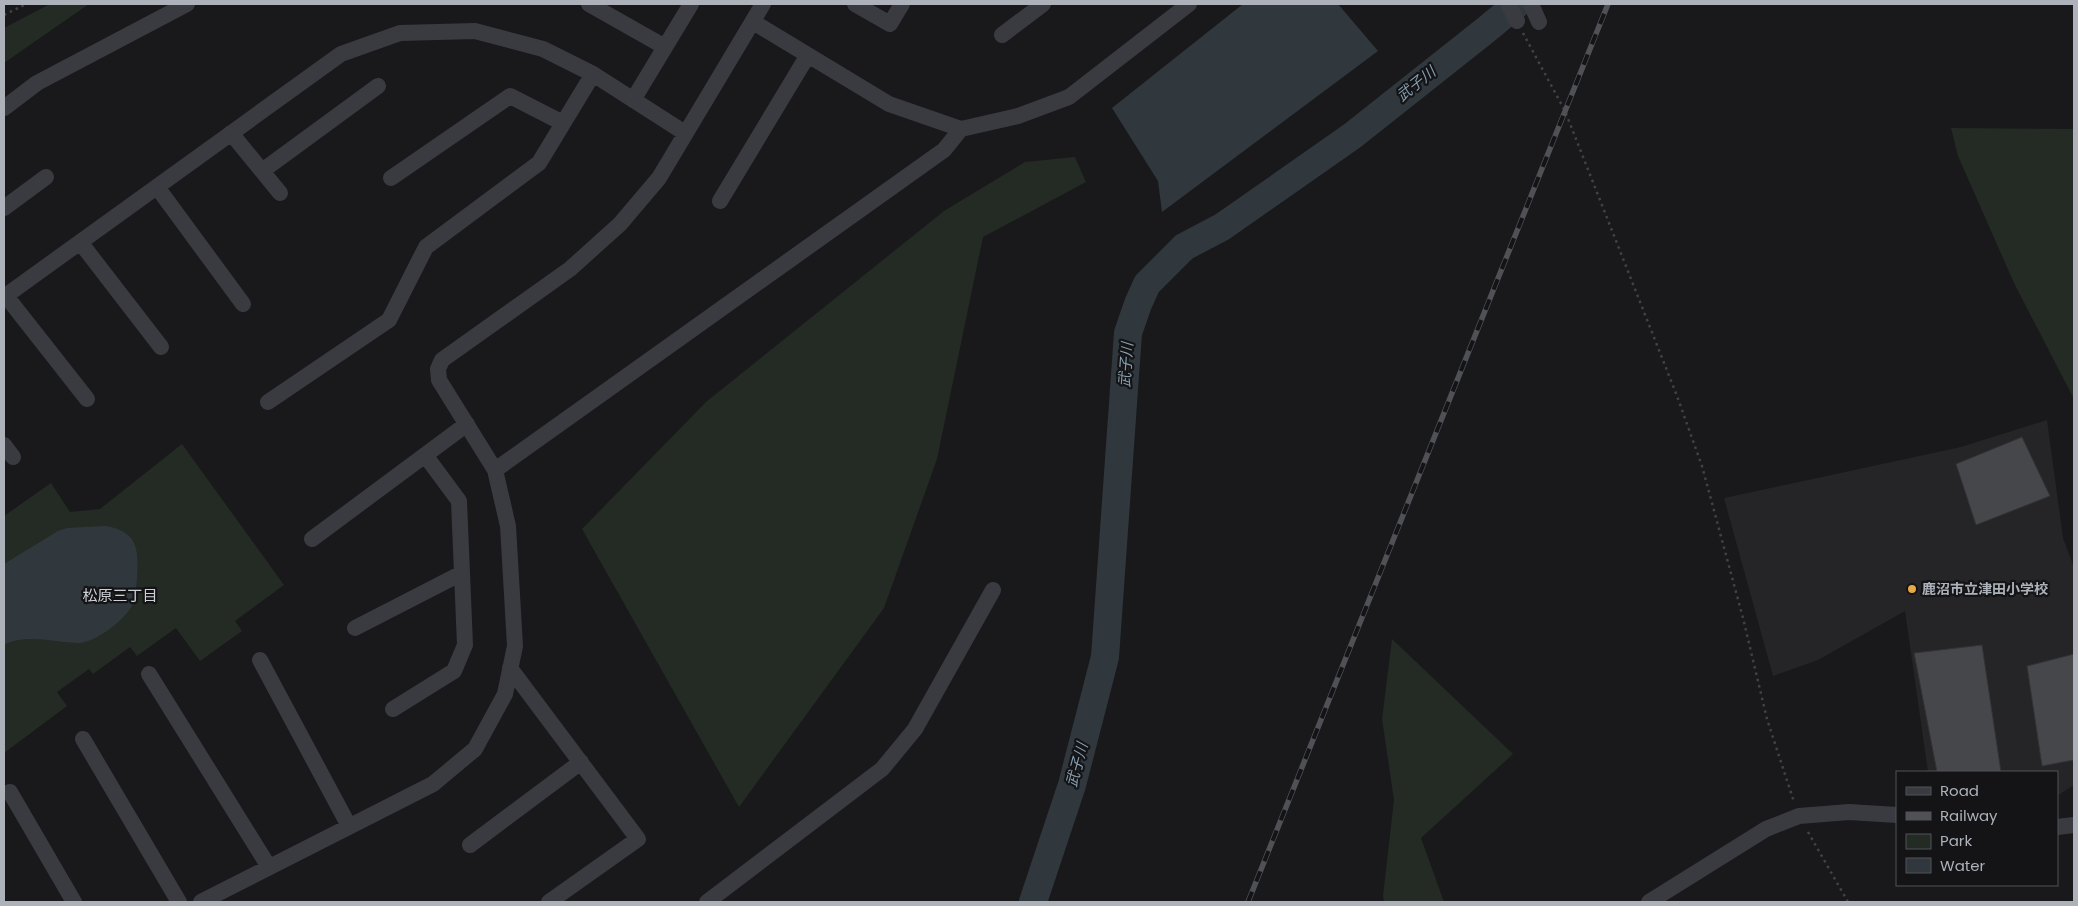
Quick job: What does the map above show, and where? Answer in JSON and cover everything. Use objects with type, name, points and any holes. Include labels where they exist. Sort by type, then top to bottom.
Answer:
[{"type":"street","points":[[4,108],[37,83],[187,4]]},
{"type":"street","points":[[589,4],[665,47]]},
{"type":"street","points":[[633,100],[691,4]]},
{"type":"street","points":[[201,902],[433,784],[475,749],[505,694],[515,646],[508,526],[495,470],[440,380],[438,370],[442,360],[570,269],[620,224],[659,178],[763,4]]},
{"type":"street","points":[[855,4],[890,24],[902,4]]},
{"type":"street","points":[[1002,35],[1043,4]]},
{"type":"street","points":[[753,22],[889,104],[962,129],[1018,116],[1069,97],[1189,4]]},
{"type":"street","points":[[1508,4],[1516,20]]},
{"type":"street","points":[[1532,4],[1539,22]]},
{"type":"street","points":[[87,399],[5,296],[341,54],[400,33],[475,31],[543,48],[593,74],[685,133]]},
{"type":"street","points":[[720,201],[808,55]]},
{"type":"street","points":[[268,402],[390,320],[426,247],[538,163],[593,74]]},
{"type":"street","points":[[262,171],[378,86]]},
{"type":"street","points":[[391,178],[510,96],[563,123]]},
{"type":"street","points":[[495,470],[944,150],[962,129]]},
{"type":"street","points":[[231,133],[280,193]]},
{"type":"street","points":[[4,208],[46,178]]},
{"type":"street","points":[[157,187],[244,304]]},
{"type":"street","points":[[80,242],[161,347]]},
{"type":"street","points":[[312,538],[467,424]]},
{"type":"street","points":[[393,709],[454,671],[465,645],[459,501],[425,454]]},
{"type":"street","points":[[356,628],[462,574]]},
{"type":"street","points":[[707,902],[882,769],[915,730],[993,590]]},
{"type":"street","points":[[260,660],[350,826]]},
{"type":"street","points":[[510,668],[638,839],[548,902]]},
{"type":"street","points":[[149,674],[269,867]]},
{"type":"street","points":[[83,739],[179,902]]},
{"type":"street","points":[[470,845],[580,762]]},
{"type":"street","points":[[10,792],[74,902]]},
{"type":"street","points":[[1649,902],[1766,829],[1799,816],[1850,812],[1896,815]]},
{"type":"street","points":[[2058,826],[2074,825]]},
{"type":"path","points":[[4,15],[26,4]]},
{"type":"path","points":[[1516,20],[1565,111],[1677,396],[1702,466],[1743,618],[1767,719],[1799,816],[1848,902]]},
{"type":"shaded area","name":"鹿沼市立津田小学校","points":[[2047,420],[2063,538],[2074,567],[2074,785],[2058,795],[2058,771],[1928,771],[1905,611],[1818,660],[1773,676],[1724,498],[1961,447]]},
{"type":"green space","points":[[50,4],[89,4],[4,63],[4,28]]},
{"type":"green space","points":[[1951,128],[2074,129],[2074,399],[2014,283],[1958,156]]},
{"type":"green space","points":[[1075,157],[1086,182],[983,237],[937,459],[884,608],[739,807],[582,529],[706,402],[944,211],[1025,162]]},
{"type":"green space","points":[[182,444],[284,585],[235,621],[242,631],[200,661],[176,628],[137,656],[130,647],[93,674],[89,669],[57,692],[67,706],[4,753],[4,516],[51,483],[70,512],[100,509]]},
{"type":"green space","points":[[1392,639],[1513,754],[1421,838],[1444,902],[1384,902],[1383,896],[1394,800],[1382,719]]},
{"type":"water","points":[[1243,4],[1338,4],[1378,51],[1162,212],[1158,181],[1112,108]]},
{"type":"water","points":[[105,526],[125,533],[132,539],[136,549],[136,591],[133,603],[125,615],[111,628],[87,642],[71,643],[31,639],[13,641],[4,645],[4,564],[58,531],[67,528]]},
{"type":"building","points":[[2022,437],[2050,496],[1976,525],[1956,464]]},
{"type":"building","points":[[1982,645],[2001,771],[1937,771],[1914,653]]},
{"type":"building","points":[[2074,654],[2074,760],[2042,766],[2027,666]]},
{"type":"waterway","name":"武子川","points":[[1033,902],[1072,785],[1105,657],[1128,333],[1147,284],[1184,247],[1222,227],[1352,136],[1517,4]]},
{"type":"railway","points":[[1248,902],[1608,4]]},
{"type":"place","name":"鹿沼市立津田小学校","points":[[1912,589]]},
{"type":"district","name":"松原三丁目","points":[[120,596]]}]
